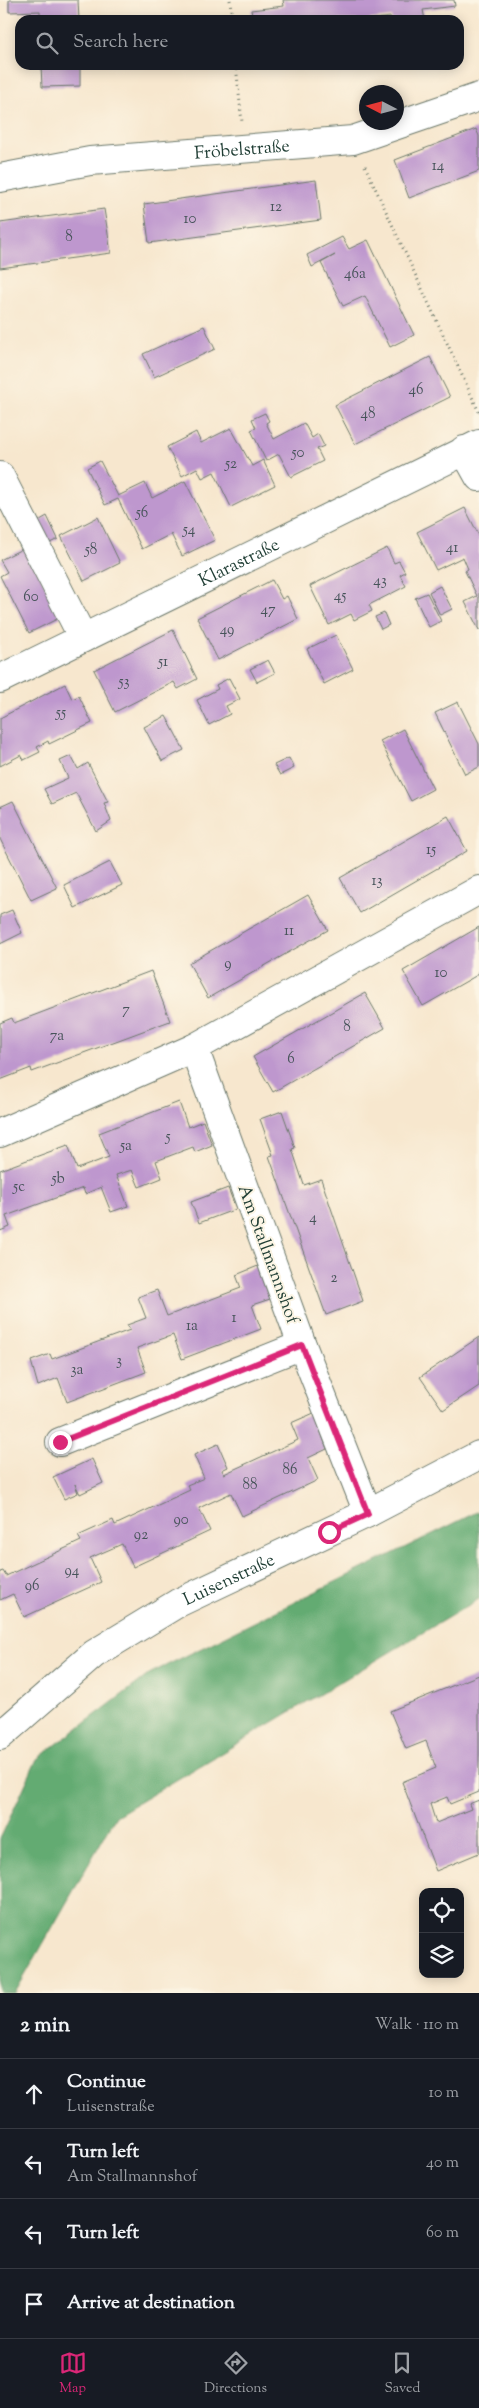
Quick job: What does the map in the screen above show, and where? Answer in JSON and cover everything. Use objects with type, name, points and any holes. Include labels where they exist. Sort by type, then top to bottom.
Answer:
[{"type":"street","name":"Fröbelstraße","points":[[0,178],[90,161],[353,140],[479,97]]},
{"type":"street","points":[[472,447],[479,477]]},
{"type":"street","name":"Klarastraße","points":[[0,679],[472,447]]},
{"type":"street","points":[[0,476],[82,638]]},
{"type":"street","points":[[0,1133],[194,1048],[479,890]]},
{"type":"street","name":"Am Stallmannshof","points":[[194,1048],[302,1345],[368,1514]]},
{"type":"street","points":[[60,1442],[302,1345]]},
{"type":"street","name":"Luisenstraße","points":[[0,1736],[94,1654],[178,1603],[368,1514],[479,1455]]},
{"type":"path","points":[[230,0],[232,15]]},
{"type":"path","points":[[236,70],[244,148]]},
{"type":"path","points":[[353,140],[479,412]]},
{"type":"green space","points":[[479,1511],[479,1599],[116,1816],[15,1993],[0,1993],[0,1839],[37,1759],[151,1673]]},
{"type":"building","points":[[9,0],[78,0],[79,15],[40,15],[40,11],[9,12]]},
{"type":"building","points":[[283,0],[454,0],[455,6],[423,10],[424,15],[252,15],[251,10],[284,6]]},
{"type":"building","points":[[41,70],[80,70],[80,86],[42,87]]},
{"type":"building","points":[[476,129],[479,136],[479,171],[409,198],[395,160]]},
{"type":"building","points":[[316,180],[321,220],[149,243],[144,204]]},
{"type":"building","points":[[104,209],[111,253],[0,268],[0,223]]},
{"type":"building","points":[[342,237],[349,249],[368,240],[414,335],[390,347],[365,296],[343,306],[321,263],[335,255],[312,267],[307,255]]},
{"type":"building","points":[[204,326],[215,349],[154,377],[143,354]]},
{"type":"building","points":[[430,357],[450,397],[355,444],[335,405]]},
{"type":"building","points":[[265,413],[269,421],[266,423],[274,439],[304,423],[312,438],[318,434],[324,446],[317,449],[323,461],[291,477],[279,454],[266,461],[251,430],[256,428],[252,419]]},
{"type":"building","points":[[231,428],[252,466],[263,460],[275,485],[231,507],[214,472],[202,478],[197,468],[182,476],[167,447],[196,432],[201,443]]},
{"type":"building","points":[[100,461],[118,496],[145,483],[152,498],[185,481],[215,540],[182,556],[171,534],[142,549],[118,499],[105,505],[87,468]]},
{"type":"building","points":[[465,508],[479,536],[479,630],[465,602],[477,596],[465,571],[468,569],[463,557],[436,570],[417,532]]},
{"type":"building","points":[[47,516],[58,539],[46,545],[35,523]]},
{"type":"building","points":[[98,517],[120,563],[84,581],[61,536]]},
{"type":"building","points":[[26,547],[61,617],[29,633],[0,576],[7,572],[0,560]]},
{"type":"building","points":[[387,548],[394,563],[399,561],[405,572],[400,575],[406,586],[369,605],[372,611],[354,620],[351,614],[329,625],[310,586]]},
{"type":"building","points":[[272,580],[282,599],[287,596],[298,619],[218,660],[197,618]]},
{"type":"building","points":[[440,586],[452,609],[440,615],[429,592]]},
{"type":"building","points":[[427,593],[441,621],[429,627],[415,598]]},
{"type":"building","points":[[384,613],[389,625],[381,629],[375,617]]},
{"type":"building","points":[[173,630],[197,679],[178,689],[174,682],[115,712],[94,670]]},
{"type":"building","points":[[336,635],[353,669],[324,684],[307,649]]},
{"type":"building","points":[[268,660],[275,673],[257,682],[250,669]]},
{"type":"building","points":[[229,678],[240,699],[226,706],[230,714],[209,725],[197,700],[218,689],[216,685]]},
{"type":"building","points":[[65,684],[72,699],[79,696],[92,723],[49,744],[48,741],[37,747],[40,752],[24,760],[21,755],[0,766],[0,718]]},
{"type":"building","points":[[458,702],[479,744],[479,767],[465,774],[435,713]]},
{"type":"building","points":[[166,716],[184,750],[162,761],[144,727]]},
{"type":"building","points":[[403,729],[433,789],[411,801],[380,741]]},
{"type":"building","points":[[71,756],[78,769],[88,763],[108,802],[104,803],[111,821],[96,831],[76,793],[52,804],[44,789],[68,778],[60,761]]},
{"type":"building","points":[[289,758],[294,768],[280,775],[274,765]]},
{"type":"building","points":[[13,801],[57,888],[31,900],[0,839],[0,807]]},
{"type":"building","points":[[448,816],[467,851],[360,913],[340,878]]},
{"type":"building","points":[[110,862],[122,885],[75,908],[64,885]]},
{"type":"building","points":[[308,895],[328,930],[208,998],[189,963]]},
{"type":"building","points":[[12,910],[22,933],[0,944],[0,915]]},
{"type":"building","points":[[479,927],[479,974],[423,1006],[403,971]]},
{"type":"building","points":[[151,971],[170,1021],[32,1072],[31,1068],[0,1080],[0,1023],[12,1018],[14,1023]]},
{"type":"building","points":[[365,993],[385,1028],[273,1092],[253,1057]]},
{"type":"building","points":[[179,1102],[188,1127],[203,1121],[212,1145],[195,1152],[193,1147],[156,1161],[162,1178],[139,1187],[132,1170],[116,1175],[128,1206],[111,1212],[101,1187],[85,1194],[83,1188],[6,1216],[10,1227],[0,1231],[0,1170],[68,1145],[77,1169],[109,1157],[99,1133]]},
{"type":"building","points":[[282,1111],[295,1148],[292,1149],[304,1185],[321,1179],[363,1301],[326,1315],[269,1156],[273,1155],[260,1119]]},
{"type":"building","points":[[228,1188],[236,1209],[199,1223],[191,1202]]},
{"type":"building","points":[[258,1266],[270,1299],[252,1305],[261,1329],[182,1359],[173,1335],[137,1348],[146,1372],[67,1402],[58,1378],[38,1386],[31,1361],[50,1354],[52,1359],[130,1330],[127,1325],[146,1318],[138,1297],[157,1290],[167,1316],[241,1288],[236,1275]]},
{"type":"building","points":[[479,1337],[479,1386],[443,1410],[420,1377]]},
{"type":"building","points":[[314,1413],[327,1449],[308,1458],[318,1480],[242,1516],[231,1493],[199,1508],[210,1531],[133,1567],[122,1544],[90,1558],[101,1582],[24,1617],[13,1594],[0,1600],[0,1572],[3,1571],[6,1576],[81,1541],[78,1536],[113,1520],[115,1525],[190,1490],[187,1485],[204,1478],[194,1455],[218,1444],[228,1467],[222,1470],[224,1474],[298,1440],[291,1423]]},
{"type":"building","points":[[92,1459],[103,1483],[80,1494],[75,1484],[78,1493],[64,1499],[53,1477]]},
{"type":"building","points":[[479,1675],[479,1792],[450,1804],[447,1797],[430,1804],[436,1823],[471,1809],[469,1804],[479,1800],[479,1853],[436,1871],[402,1782],[436,1768],[426,1741],[406,1749],[390,1711]]},
{"type":"route","points":[[60,1442],[302,1345],[368,1514],[329,1532]]}]
